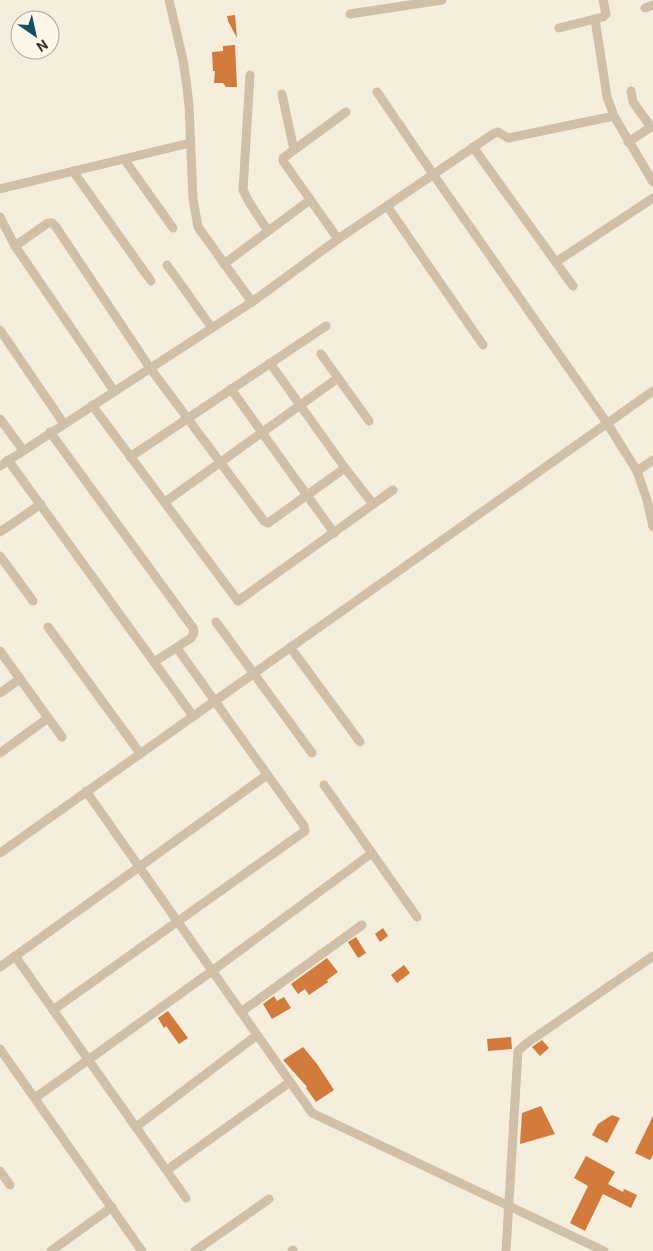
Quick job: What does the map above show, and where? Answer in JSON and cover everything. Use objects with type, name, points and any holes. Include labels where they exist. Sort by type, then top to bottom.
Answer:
[{"type":"street","points":[[169,0],[184,60],[189,105],[193,199],[198,227],[252,302]]},
{"type":"street","points":[[350,14],[442,0]]},
{"type":"street","points":[[559,28],[603,17],[606,14],[603,0]]},
{"type":"street","points":[[595,19],[607,97],[614,116],[628,142],[653,182]]},
{"type":"street","points":[[250,75],[243,190],[268,231]]},
{"type":"street","points":[[628,142],[652,126],[633,102],[631,91]]},
{"type":"street","points":[[378,92],[608,424],[637,471],[647,500],[653,527]]},
{"type":"street","points":[[282,94],[294,150]]},
{"type":"street","points":[[338,239],[283,158],[346,112]]},
{"type":"street","points":[[0,466],[252,302],[338,239],[498,132],[508,138],[614,116]]},
{"type":"street","points":[[0,189],[190,143]]},
{"type":"street","points":[[473,147],[573,286]]},
{"type":"street","points":[[124,159],[173,228]]},
{"type":"street","points":[[73,171],[151,281]]},
{"type":"street","points":[[556,262],[653,198]]},
{"type":"street","points":[[224,264],[310,200]]},
{"type":"street","points":[[388,206],[483,345]]},
{"type":"street","points":[[0,217],[15,246],[114,391]]},
{"type":"street","points":[[15,246],[48,223],[52,223],[56,227],[150,368],[264,521],[268,523],[345,468]]},
{"type":"street","points":[[167,265],[212,328]]},
{"type":"street","points":[[130,457],[326,326]]},
{"type":"street","points":[[0,330],[64,424]]},
{"type":"street","points":[[321,354],[369,421]]},
{"type":"street","points":[[270,363],[373,504]]},
{"type":"street","points":[[165,502],[338,378]]},
{"type":"street","points":[[231,389],[334,533]]},
{"type":"street","points":[[0,852],[653,392]]},
{"type":"street","points":[[92,405],[238,601],[393,490]]},
{"type":"street","points":[[0,419],[22,450]]},
{"type":"street","points":[[50,432],[193,628],[194,633],[191,638],[154,662]]},
{"type":"street","points":[[8,460],[193,716]]},
{"type":"street","points":[[637,471],[653,460]]},
{"type":"street","points":[[0,532],[41,504]]},
{"type":"street","points":[[0,556],[33,602]]},
{"type":"street","points":[[216,622],[312,753]]},
{"type":"street","points":[[48,627],[140,753]]},
{"type":"street","points":[[290,647],[360,742]]},
{"type":"street","points":[[52,1010],[305,831],[304,826],[177,648]]},
{"type":"street","points":[[0,651],[62,737]]},
{"type":"street","points":[[0,694],[20,679]]},
{"type":"street","points":[[0,753],[48,718]]},
{"type":"street","points":[[0,967],[267,775]]},
{"type":"street","points":[[324,786],[417,917]]},
{"type":"street","points":[[86,791],[312,1113],[318,1118],[604,1251]]},
{"type":"street","points":[[35,1098],[372,853]]},
{"type":"street","points":[[241,1012],[362,925]]},
{"type":"street","points":[[14,956],[186,1198]]},
{"type":"street","points":[[506,1251],[518,1051],[526,1043],[653,956]]},
{"type":"street","points":[[136,1127],[257,1035]]},
{"type":"street","points":[[0,1049],[142,1251]]},
{"type":"street","points":[[167,1170],[290,1082]]},
{"type":"street","points":[[0,1172],[10,1185]]},
{"type":"street","points":[[195,1251],[269,1199]]},
{"type":"street","points":[[51,1251],[112,1207]]},
{"type":"building","points":[[235,15],[237,38],[227,16]]},
{"type":"building","points":[[235,45],[237,87],[226,87],[223,83],[214,83],[215,71],[213,71],[212,52],[223,51],[223,46]]},
{"type":"building","points":[[383,928],[388,936],[380,942],[375,934]]},
{"type":"building","points":[[356,937],[366,953],[358,958],[348,942]]},
{"type":"building","points":[[327,958],[338,972],[327,980],[328,982],[309,995],[305,989],[298,994],[291,984]]},
{"type":"building","points":[[404,965],[410,973],[397,983],[391,975]]},
{"type":"building","points":[[274,996],[277,1001],[284,997],[291,1008],[272,1019],[263,1004]]},
{"type":"building","points":[[168,1011],[188,1038],[179,1044],[166,1026],[164,1028],[158,1018]]},
{"type":"building","points":[[511,1037],[512,1049],[488,1051],[487,1039]]},
{"type":"building","points":[[542,1040],[549,1048],[540,1056],[532,1047]]},
{"type":"building","points":[[303,1047],[334,1090],[316,1102],[307,1087],[283,1060]]},
{"type":"building","points":[[541,1106],[555,1134],[520,1144],[522,1113]]},
{"type":"building","points":[[612,1115],[620,1118],[607,1143],[592,1135],[598,1124]]},
{"type":"building","points":[[653,1116],[653,1155],[650,1160],[635,1153]]},
{"type":"building","points":[[586,1156],[615,1172],[608,1184],[623,1192],[624,1189],[637,1195],[631,1208],[603,1194],[585,1231],[570,1223],[588,1186],[574,1178]]}]
